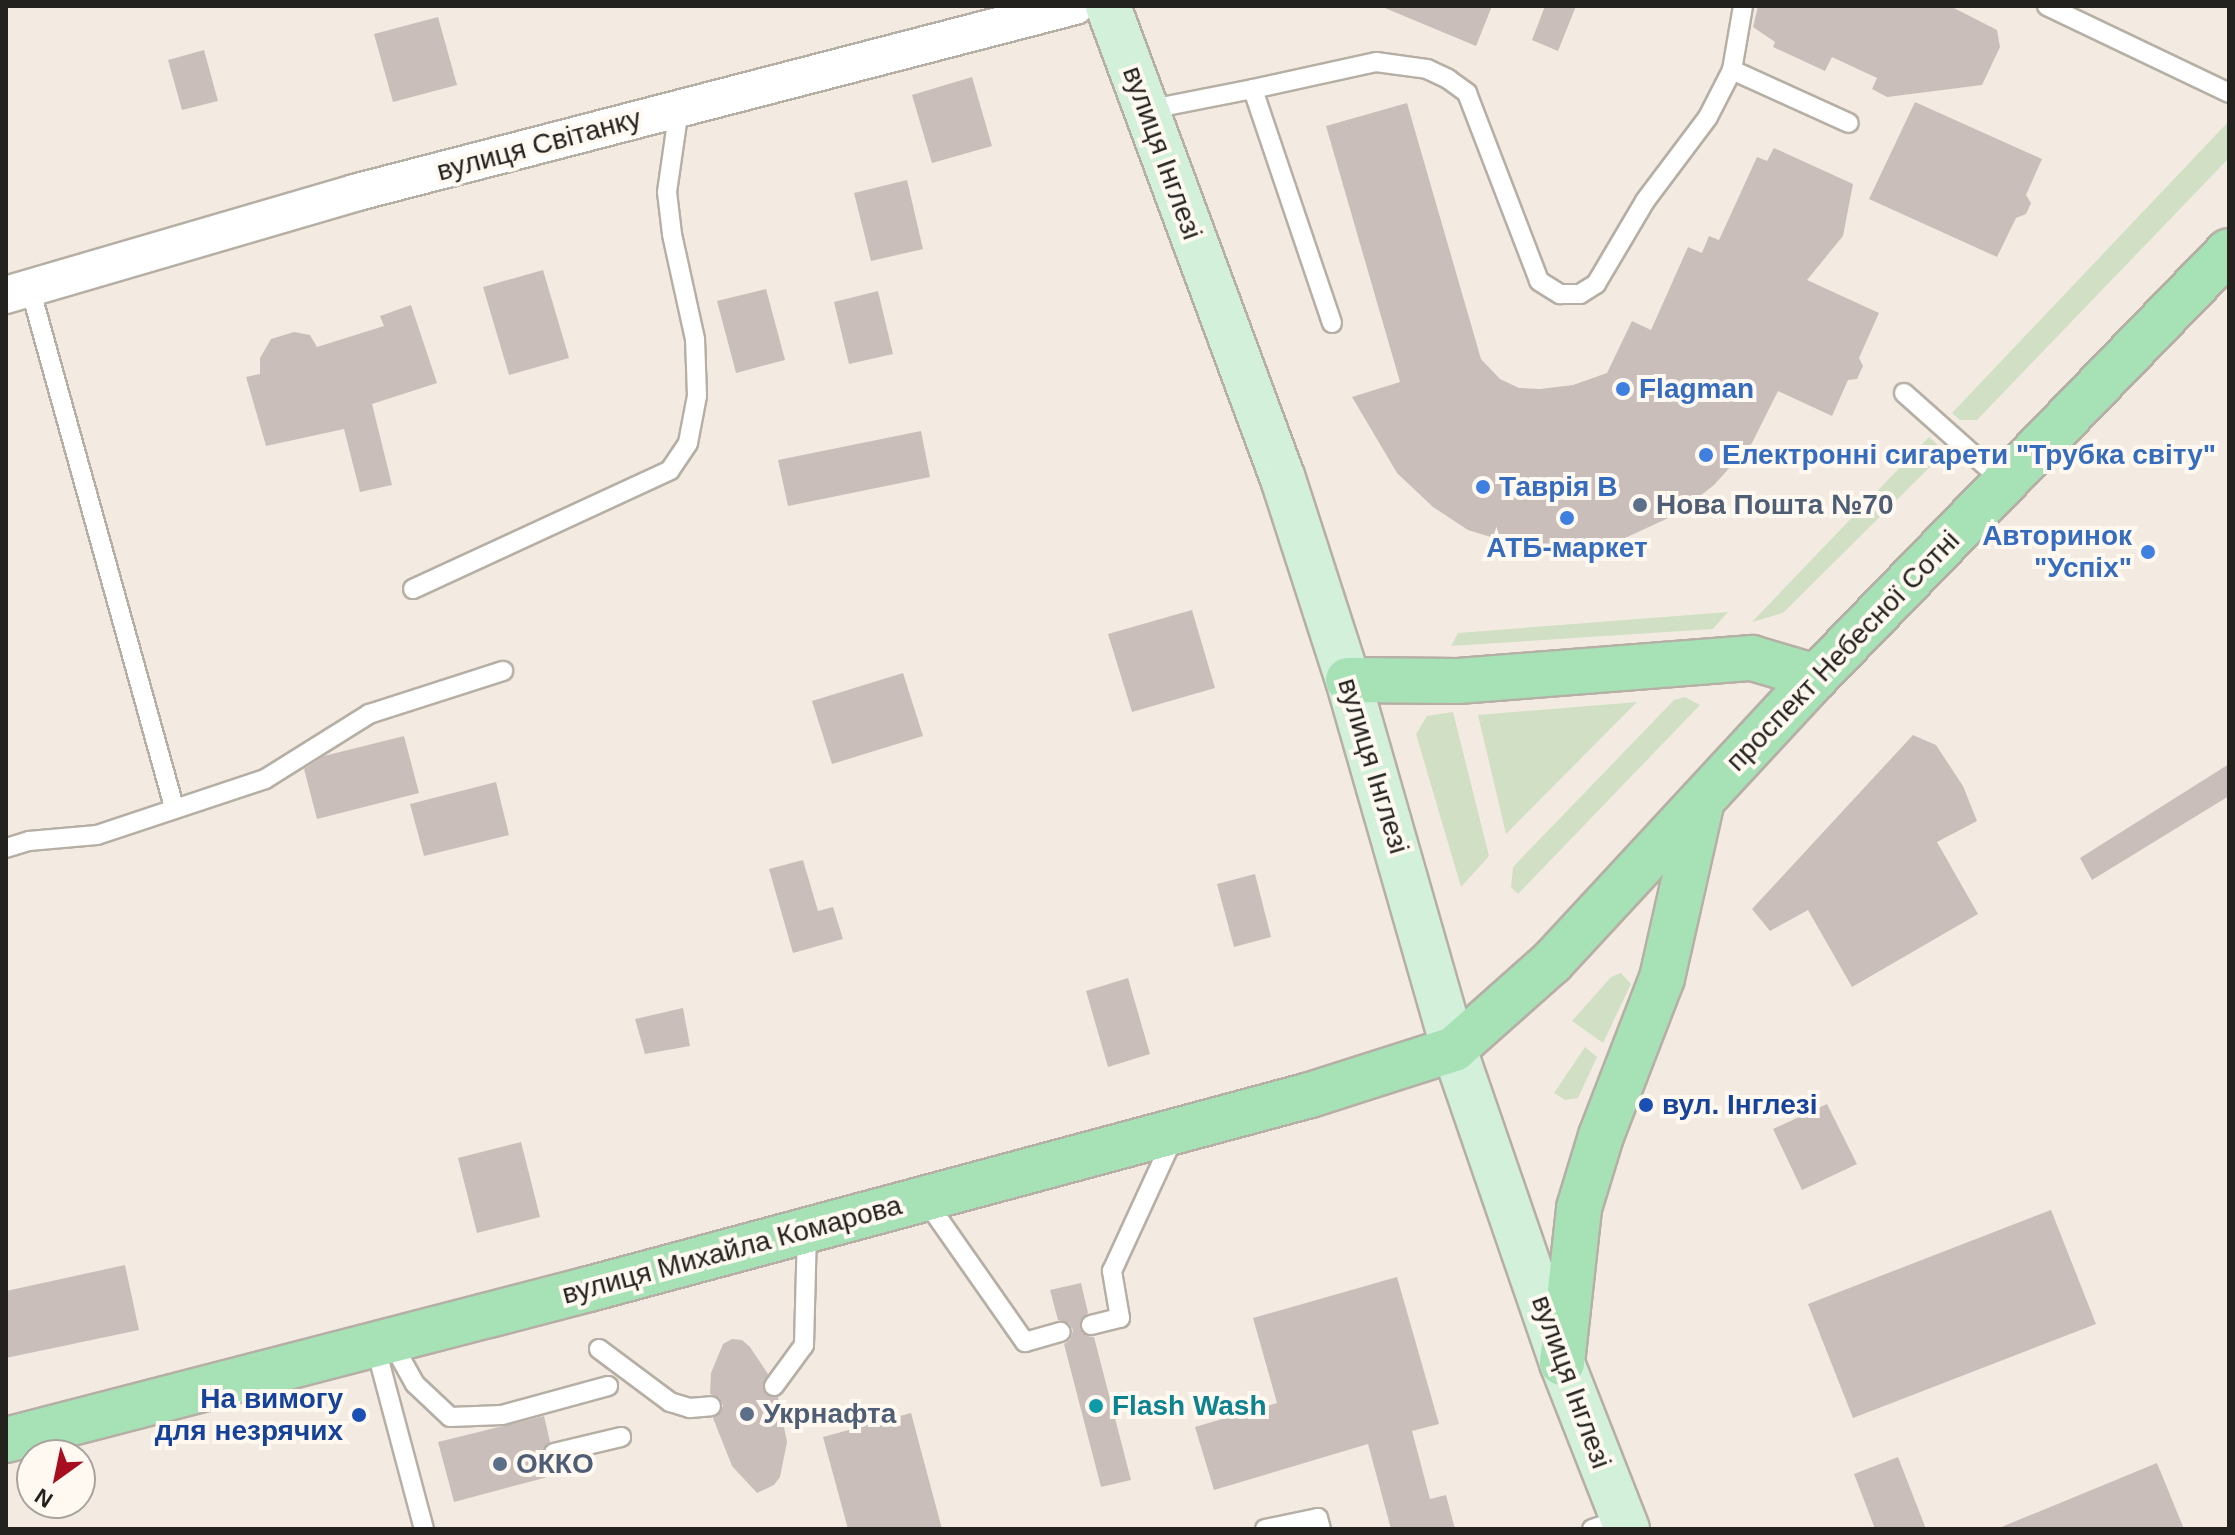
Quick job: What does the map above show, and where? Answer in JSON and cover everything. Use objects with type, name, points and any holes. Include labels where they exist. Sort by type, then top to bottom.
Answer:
[{"type":"main road","name":"вулиця Інглезі","points":[[1108,6],[1283,479],[1348,680],[1454,1049],[1562,1363],[1614,1526]]},
{"type":"main road","name":"проспект Небесної Сотні","points":[[1454,1049],[1552,962],[1816,677],[2229,251]]},
{"type":"main road","points":[[1348,680],[1458,681],[1752,658],[1816,677]]},
{"type":"main road","points":[[1562,1363],[1579,1208],[1601,1136],[1662,978],[1702,800]]},
{"type":"main road","name":"вулиця Михайла Комарова","points":[[6,1440],[1177,1131],[1310,1095],[1454,1049]]},
{"type":"street","name":"вулиця Світанку","points":[[18,291],[354,193],[1075,6]]},
{"type":"lane","points":[[1146,110],[1376,62],[1427,69],[1467,93],[1539,281],[1550,290],[1570,295],[1596,284],[1645,201],[1708,117],[1732,70],[1743,6]]},
{"type":"lane","points":[[2047,6],[2229,93]]},
{"type":"lane","points":[[1732,70],[1849,123]]},
{"type":"lane","points":[[1253,89],[1332,323]]},
{"type":"lane","points":[[413,589],[670,470],[688,443],[697,396],[695,339],[672,234],[667,192],[679,109]]},
{"type":"lane","points":[[18,291],[174,807]]},
{"type":"lane","points":[[1904,393],[2005,483]]},
{"type":"lane","points":[[6,848],[29,841],[97,835],[265,779],[369,714],[503,671]]},
{"type":"lane","points":[[1091,1325],[1120,1318],[1112,1271],[1177,1131]]},
{"type":"lane","points":[[924,1198],[1025,1342],[1061,1332]]},
{"type":"lane","points":[[774,1386],[804,1345],[807,1229]]},
{"type":"lane","points":[[383,1343],[415,1384],[450,1417],[483,1423],[608,1386]]},
{"type":"lane","points":[[383,1343],[424,1529]]},
{"type":"lane","points":[[599,1349],[670,1402],[690,1408],[711,1406]]},
{"type":"lane","points":[[554,1453],[621,1437]]},
{"type":"lane","points":[[1265,1529],[1318,1518],[1321,1529]]},
{"type":"green space","points":[[2229,121],[2229,158],[1977,420],[1960,420],[1952,413]]},
{"type":"green space","points":[[1929,437],[1940,447],[1937,460],[1783,613],[1752,622]]},
{"type":"green space","points":[[1728,612],[1713,629],[1451,646],[1458,633]]},
{"type":"green space","points":[[1685,697],[1700,705],[1518,894],[1511,887],[1513,867],[1674,700]]},
{"type":"green space","points":[[1637,702],[1506,834],[1478,715]]},
{"type":"green space","points":[[1453,712],[1489,856],[1461,887],[1416,734],[1427,716]]},
{"type":"green space","points":[[1621,973],[1631,984],[1603,1043],[1572,1021],[1611,977]]},
{"type":"green space","points":[[1585,1047],[1597,1057],[1578,1098],[1565,1100],[1554,1093]]},
{"type":"building","points":[[1380,6],[1492,6],[1476,46]]},
{"type":"building","points":[[1545,6],[1576,6],[1558,51],[1532,40]]},
{"type":"building","points":[[1758,6],[1950,6],[1997,30],[2000,47],[1982,85],[1887,97],[1872,89],[1877,78],[1832,57],[1825,71],[1773,47],[1775,42],[1753,27]]},
{"type":"building","points":[[438,17],[457,85],[393,102],[374,34]]},
{"type":"building","points":[[204,50],[218,101],[182,110],[168,60]]},
{"type":"building","points":[[972,77],[992,146],[932,163],[912,95]]},
{"type":"building","points":[[1915,102],[2042,159],[2026,195],[2031,203],[2026,214],[2016,218],[1997,257],[1869,199]]},
{"type":"building","points":[[1407,103],[1481,359],[1500,379],[1519,388],[1540,389],[1573,385],[1607,373],[1632,321],[1651,330],[1688,247],[1702,253],[1709,236],[1719,240],[1757,157],[1767,161],[1774,148],[1853,184],[1843,236],[1807,280],[1879,313],[1859,358],[1863,366],[1857,379],[1848,380],[1832,416],[1778,391],[1752,443],[1714,485],[1677,514],[1625,538],[1567,547],[1517,545],[1468,530],[1433,507],[1397,473],[1352,397],[1400,382],[1326,126]]},
{"type":"building","points":[[907,180],[923,249],[871,261],[854,193]]},
{"type":"building","points":[[543,270],[569,358],[509,375],[483,287]]},
{"type":"building","points":[[766,289],[785,360],[736,373],[717,301]]},
{"type":"building","points":[[878,291],[893,354],[849,364],[834,302]]},
{"type":"building","points":[[411,305],[437,383],[372,404],[392,485],[360,492],[344,429],[266,446],[246,377],[260,374],[260,358],[271,339],[294,332],[310,335],[317,347],[384,326],[380,316]]},
{"type":"building","points":[[921,431],[930,477],[788,506],[778,460]]},
{"type":"building","points":[[1192,610],[1215,688],[1132,712],[1108,634]]},
{"type":"building","points":[[903,673],[923,736],[832,764],[812,701]]},
{"type":"building","points":[[1913,735],[1936,745],[1963,786],[1977,821],[1937,842],[1978,914],[1852,987],[1808,910],[1770,931],[1752,909]]},
{"type":"building","points":[[404,736],[419,793],[317,819],[304,769],[324,756]]},
{"type":"building","points":[[2229,764],[2229,796],[2092,880],[2080,858]]},
{"type":"building","points":[[496,782],[509,835],[424,856],[410,804]]},
{"type":"building","points":[[803,860],[818,911],[833,907],[843,939],[793,953],[769,869]]},
{"type":"building","points":[[1255,874],[1271,937],[1234,947],[1217,884]]},
{"type":"building","points":[[1128,978],[1150,1054],[1108,1067],[1086,991]]},
{"type":"building","points":[[683,1008],[690,1046],[645,1054],[635,1019]]},
{"type":"building","points":[[1827,1104],[1857,1164],[1802,1190],[1773,1129]]},
{"type":"building","points":[[521,1142],[540,1217],[477,1233],[458,1158]]},
{"type":"building","points":[[2051,1210],[2096,1324],[1853,1418],[1808,1304]]},
{"type":"building","points":[[125,1265],[139,1330],[6,1358],[6,1291]]},
{"type":"building","points":[[1397,1277],[1439,1424],[1412,1431],[1430,1499],[1446,1495],[1455,1529],[1391,1529],[1368,1444],[1214,1490],[1195,1427],[1277,1403],[1253,1318]]},
{"type":"building","name":"Flash Wash","points":[[1081,1283],[1088,1313],[1080,1321],[1080,1329],[1087,1336],[1094,1337],[1131,1480],[1101,1487],[1064,1344],[1070,1340],[1073,1330],[1069,1323],[1058,1320],[1050,1290]]},
{"type":"building","name":"Укрнафта","points":[[732,1339],[742,1340],[750,1347],[768,1374],[763,1390],[768,1396],[778,1397],[787,1442],[780,1477],[774,1485],[757,1493],[732,1466],[713,1418],[723,1406],[720,1398],[710,1394],[711,1373],[723,1344]]},
{"type":"building","points":[[911,1413],[942,1529],[848,1529],[823,1437]]},
{"type":"building","name":"ОККО","points":[[544,1416],[550,1442],[543,1449],[543,1457],[550,1464],[557,1465],[559,1474],[454,1502],[438,1442]]},
{"type":"building","points":[[1898,1457],[1926,1529],[1875,1529],[1854,1474]]},
{"type":"building","points":[[2157,1463],[2184,1529],[1999,1529],[1999,1528]]},
{"type":"place","name":"Flagman","points":[[1623,389]]},
{"type":"place","name":"Електронні сигарети \"Трубка світу\"","points":[[1706,455]]},
{"type":"place","name":"Таврія В","points":[[1483,487]]},
{"type":"place","name":"Нова Пошта №70","points":[[1640,505]]},
{"type":"place","name":"АТБ-маркет","points":[[1567,518]]},
{"type":"place","name":"Авторинок \"Успіх\"","points":[[2148,552]]},
{"type":"place","name":"вул. Інглезі","points":[[1646,1105]]},
{"type":"place","name":"Flash Wash","points":[[1096,1406]]},
{"type":"place","name":"Укрнафта","points":[[747,1414]]},
{"type":"place","name":"На вимогу для незрячих","points":[[359,1415]]},
{"type":"place","name":"ОККО","points":[[500,1464]]}]
